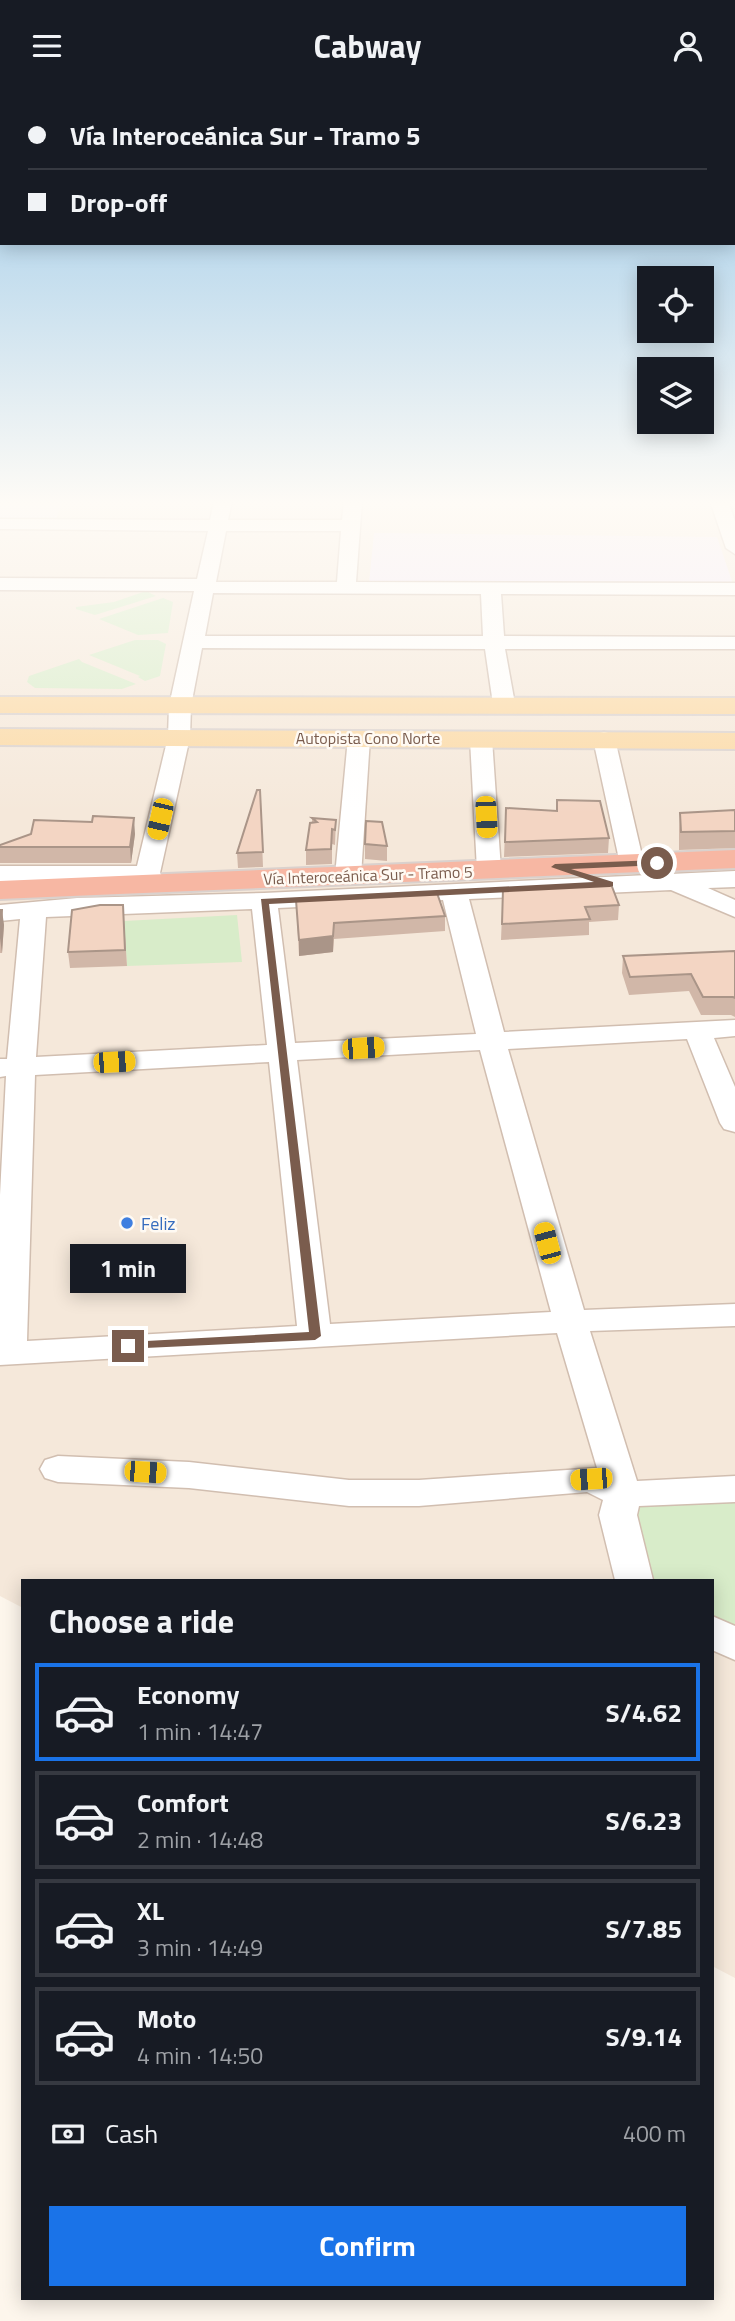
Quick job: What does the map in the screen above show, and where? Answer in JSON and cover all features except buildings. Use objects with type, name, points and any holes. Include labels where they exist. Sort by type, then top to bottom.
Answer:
[{"type":"highway","name":"Vía Interoceánica Sur - Tramo 5","points":[[0,890],[151,879],[348,876],[555,867],[621,874],[735,859]]},
{"type":"main road","name":"Autopista Cono Norte","points":[[0,705],[180,706],[486,694],[735,706]]},
{"type":"main road","name":"Autopista Cono Norte","points":[[1,740],[178,737],[735,741]]},
{"type":"street","points":[[0,874],[151,879],[178,737],[180,706],[203,605]]},
{"type":"street","points":[[483,605],[486,694]]},
{"type":"street","points":[[195,642],[735,643]]},
{"type":"street","points":[[485,642],[486,694]]},
{"type":"street","points":[[348,876],[359,738]]},
{"type":"street","points":[[481,739],[489,870]]},
{"type":"street","points":[[604,739],[621,874]]},
{"type":"street","points":[[0,912],[33,912],[77,906],[454,892],[621,874],[673,882],[735,879]]},
{"type":"street","points":[[673,882],[735,909]]},
{"type":"street","points":[[454,892],[491,1039],[569,1323],[623,1494],[618,1515],[634,1579]]},
{"type":"street","points":[[264,901],[315,1336]]},
{"type":"street","points":[[33,912],[11,1068],[5,1353],[735,1315]]},
{"type":"street","points":[[11,1068],[491,1039],[735,1028]]},
{"type":"street","points":[[697,1030],[735,1123]]},
{"type":"street","points":[[58,1469],[189,1475],[349,1493],[419,1493],[591,1479],[623,1494],[735,1489]]},
{"type":"street","points":[[714,1632],[735,1645]]},
{"type":"shaded area","points":[[0,605],[735,605],[735,1978],[714,1967],[714,1579],[21,1579],[21,1607],[0,1596]]},
{"type":"green space","points":[[91,605],[127,605],[95,615],[76,607]]},
{"type":"green space","points":[[141,605],[173,605],[168,633],[138,635],[99,619]]},
{"type":"green space","points":[[135,640],[158,640],[166,644],[160,676],[145,681],[138,677],[140,676],[89,655]]},
{"type":"green space","points":[[79,659],[136,684],[122,689],[35,688],[27,682],[29,676]]},
{"type":"green space","points":[[237,915],[242,962],[127,966],[124,921]]},
{"type":"green space","points":[[735,1501],[735,1632],[714,1619],[714,1579],[648,1577],[634,1506]]},
{"type":"place","name":"Feliz","points":[[127,1223]]},
{"type":"route","points":[[128,1346],[315,1336],[264,901],[610,884],[555,867],[657,863]]}]
